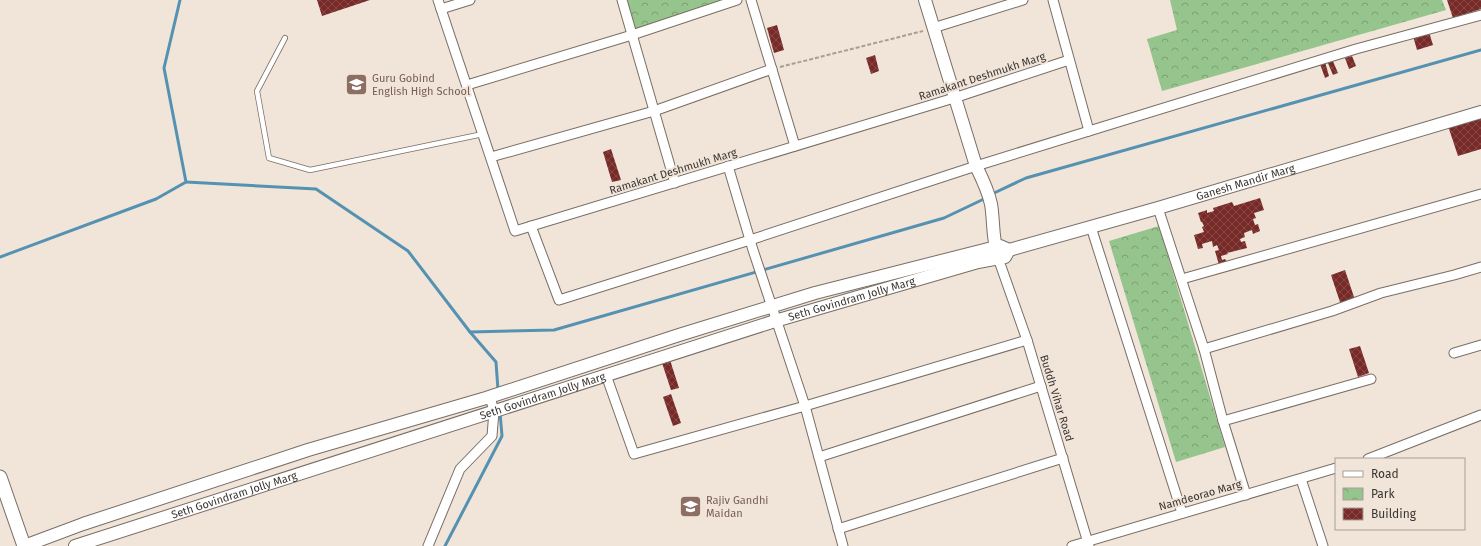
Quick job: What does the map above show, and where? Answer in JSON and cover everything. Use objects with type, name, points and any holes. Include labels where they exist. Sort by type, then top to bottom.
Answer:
[{"type":"main road","points":[[0,477],[24,546]]},
{"type":"street","points":[[439,4],[470,0]]},
{"type":"street","points":[[622,0],[675,183]]},
{"type":"street","points":[[467,85],[737,0]]},
{"type":"street","points":[[751,0],[795,146]]},
{"type":"street","points":[[24,546],[83,524],[308,450],[492,396],[679,335],[815,293],[997,253],[991,205],[986,188],[976,166],[954,98],[925,0]]},
{"type":"street","points":[[933,28],[1023,0]]},
{"type":"street","points":[[1053,0],[1089,130]]},
{"type":"street","name":"Ramakant Deshmukh Marg","points":[[439,4],[515,231],[954,98],[1069,60]]},
{"type":"street","points":[[531,226],[559,300],[750,240],[1089,130],[1356,49],[1481,15]]},
{"type":"street","points":[[491,158],[654,111],[772,69]]},
{"type":"street","name":"Ganesh Mandir Marg","points":[[1009,250],[1158,208],[1481,112]]},
{"type":"street","points":[[728,166],[771,307],[805,406],[843,546]]},
{"type":"street","points":[[1182,279],[1481,194]]},
{"type":"street","points":[[1158,208],[1204,349],[1223,421],[1246,495]]},
{"type":"street","points":[[1091,227],[1182,513]]},
{"type":"street","name":"Seth Govindram Jolly Marg","points":[[75,546],[776,321],[978,262],[997,253],[1005,257],[1009,250]]},
{"type":"street","name":"Buddh Vihar Road","points":[[997,253],[1027,340],[1088,544]]},
{"type":"street","points":[[1204,349],[1332,311],[1381,293],[1481,267]]},
{"type":"street","points":[[606,375],[634,454],[805,406],[1027,340]]},
{"type":"street","points":[[1454,353],[1481,345]]},
{"type":"street","points":[[1223,421],[1371,379]]},
{"type":"street","points":[[819,457],[1041,386]]},
{"type":"street","points":[[516,388],[521,403]]},
{"type":"street","points":[[428,546],[460,469],[492,436],[496,410],[492,396]]},
{"type":"street","points":[[1371,458],[1481,415]]},
{"type":"street","points":[[838,529],[1063,458]]},
{"type":"street","name":"Namdeorao Marg","points":[[1072,546],[1088,544],[1182,513],[1335,468]]},
{"type":"street","points":[[1301,479],[1323,546]]},
{"type":"lane","points":[[285,38],[257,91],[269,158],[310,170],[483,134]]},
{"type":"path","points":[[772,69],[933,28]]},
{"type":"green space","points":[[622,0],[737,0],[632,35]]},
{"type":"green space","points":[[1170,0],[1442,0],[1446,10],[1162,91],[1147,39],[1177,30]]},
{"type":"green space","points":[[1159,226],[1225,447],[1176,462],[1109,241]]},
{"type":"building","points":[[317,0],[370,0],[322,16]]},
{"type":"building","points":[[1447,0],[1481,0],[1481,9],[1453,18]]},
{"type":"building","points":[[777,25],[784,50],[774,53],[767,28]]},
{"type":"building","points":[[1429,32],[1433,45],[1417,50],[1413,36]]},
{"type":"building","points":[[875,55],[879,71],[871,74],[866,58]]},
{"type":"building","points":[[1352,56],[1356,66],[1349,69],[1345,58]]},
{"type":"building","points":[[1332,59],[1338,73],[1333,75],[1327,61]]},
{"type":"building","points":[[1325,62],[1329,76],[1325,78],[1320,64]]},
{"type":"building","points":[[1481,116],[1481,149],[1458,156],[1448,126]]},
{"type":"building","points":[[611,149],[621,180],[612,182],[603,152]]},
{"type":"building","points":[[1260,198],[1264,210],[1254,213],[1256,218],[1253,219],[1255,225],[1258,224],[1260,231],[1253,234],[1252,230],[1244,233],[1245,237],[1240,239],[1241,242],[1245,241],[1247,248],[1221,256],[1222,260],[1225,259],[1227,262],[1219,265],[1215,251],[1219,250],[1217,245],[1213,247],[1212,241],[1202,244],[1203,248],[1198,249],[1194,235],[1204,232],[1202,227],[1204,226],[1198,213],[1207,210],[1207,213],[1214,211],[1213,208],[1232,202],[1234,206]]},
{"type":"building","points":[[1345,270],[1355,300],[1341,305],[1331,275]]},
{"type":"building","points":[[1360,346],[1369,373],[1358,377],[1349,349]]},
{"type":"building","points":[[670,360],[679,388],[671,390],[662,363]]},
{"type":"building","points":[[671,394],[681,423],[673,426],[663,397]]},
{"type":"waterway","points":[[0,257],[156,199],[186,182],[164,68],[180,0]]},
{"type":"waterway","points":[[992,194],[1026,178],[1481,50]]},
{"type":"waterway","points":[[186,182],[316,189],[408,251],[470,332],[496,362],[498,390]]},
{"type":"waterway","points":[[470,332],[554,330],[944,218],[986,198]]},
{"type":"waterway","points":[[445,546],[502,436],[500,412]]},
{"type":"place","name":"Guru Gobind English High School","points":[[357,84]]},
{"type":"place","name":"Rajiv Gandhi Maidan","points":[[690,506]]}]
